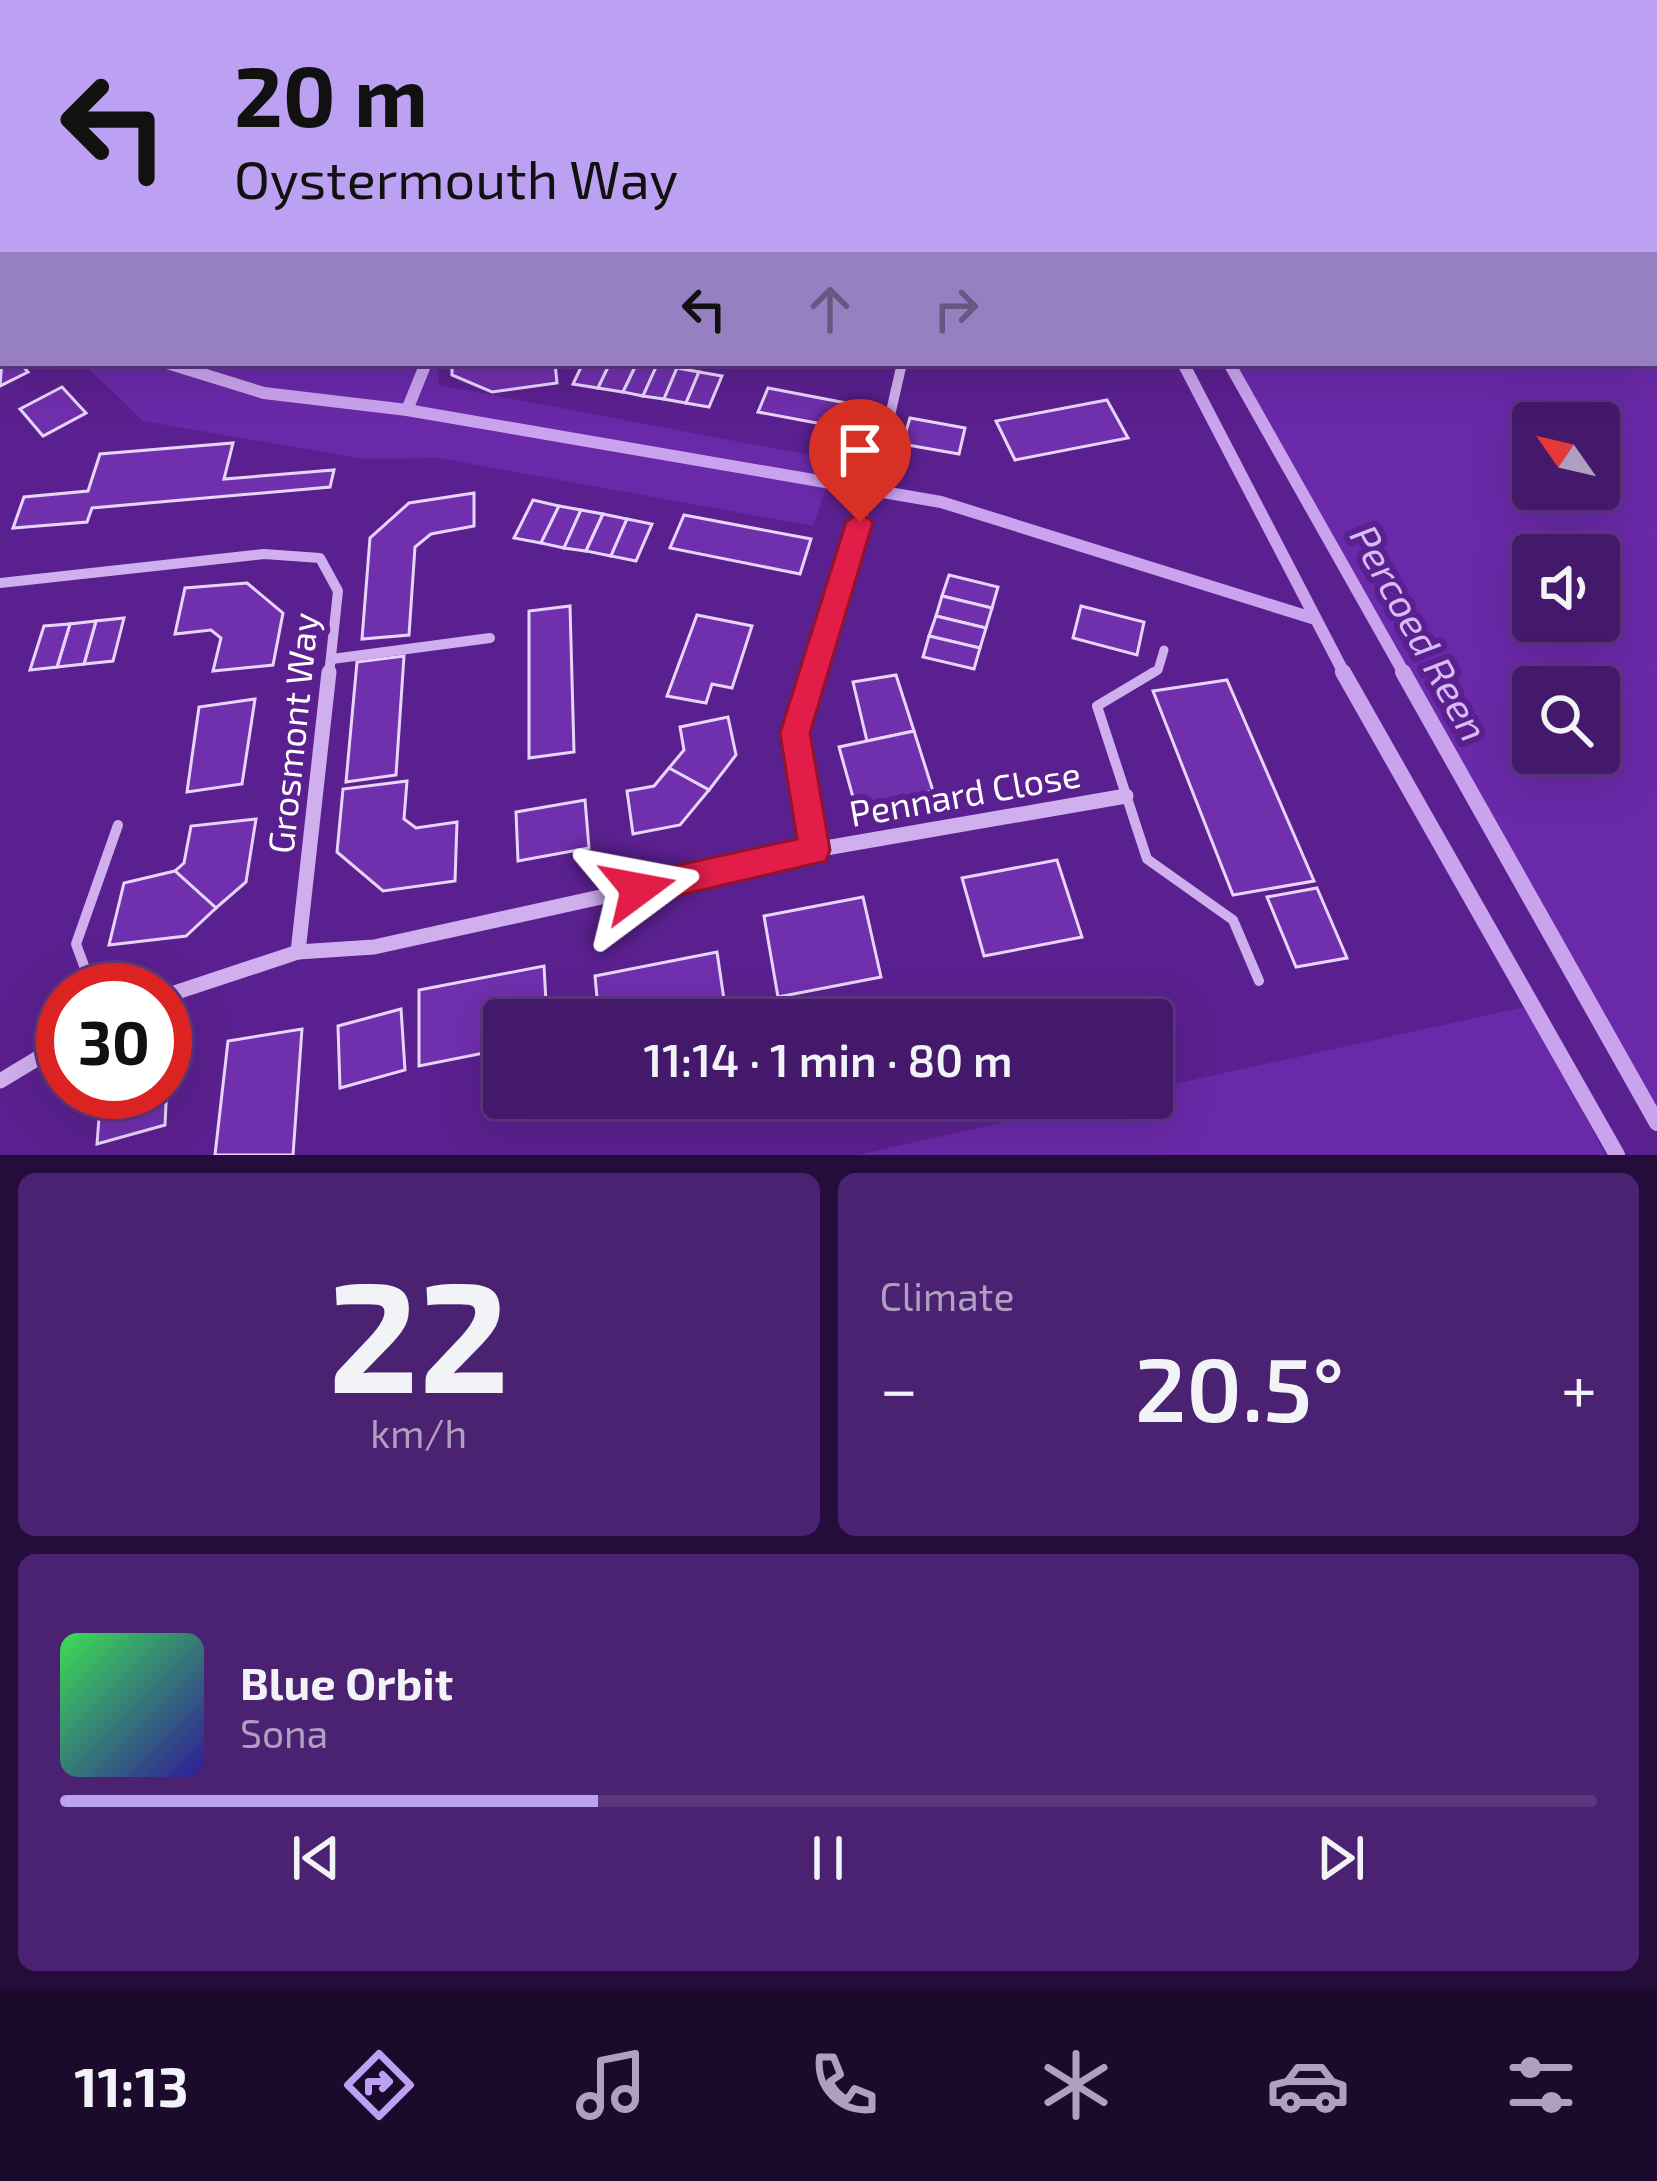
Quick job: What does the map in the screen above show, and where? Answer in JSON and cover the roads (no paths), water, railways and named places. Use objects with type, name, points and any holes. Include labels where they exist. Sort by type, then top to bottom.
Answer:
[{"type":"street","points":[[814,850],[795,733],[881,455],[901,366]]},
{"type":"street","name":"Grosmont Way","points":[[0,583],[264,554],[320,557],[338,591],[298,952]]},
{"type":"street","points":[[332,659],[490,638]]},
{"type":"street","name":"Pennard Close","points":[[192,987],[298,952],[374,947],[814,850],[1126,796]]},
{"type":"street","points":[[0,1082],[36,1060]]},
{"type":"lane","points":[[1164,650],[1158,670],[1096,706],[1147,859],[1233,920],[1259,981]]},
{"type":"lane","points":[[83,963],[76,944],[118,825]]},
{"type":"waterway","points":[[177,366],[264,393],[407,410]]},
{"type":"waterway","points":[[407,410],[425,366]]},
{"type":"waterway","points":[[1185,366],[1345,675]]},
{"type":"waterway","name":"Percoed Reen","points":[[1231,366],[1405,675]]},
{"type":"waterway","points":[[407,410],[941,502],[1312,618]]},
{"type":"waterway","points":[[1343,672],[1617,1155]]},
{"type":"waterway","name":"Percoed Reen","points":[[1403,672],[1657,1123]]}]
